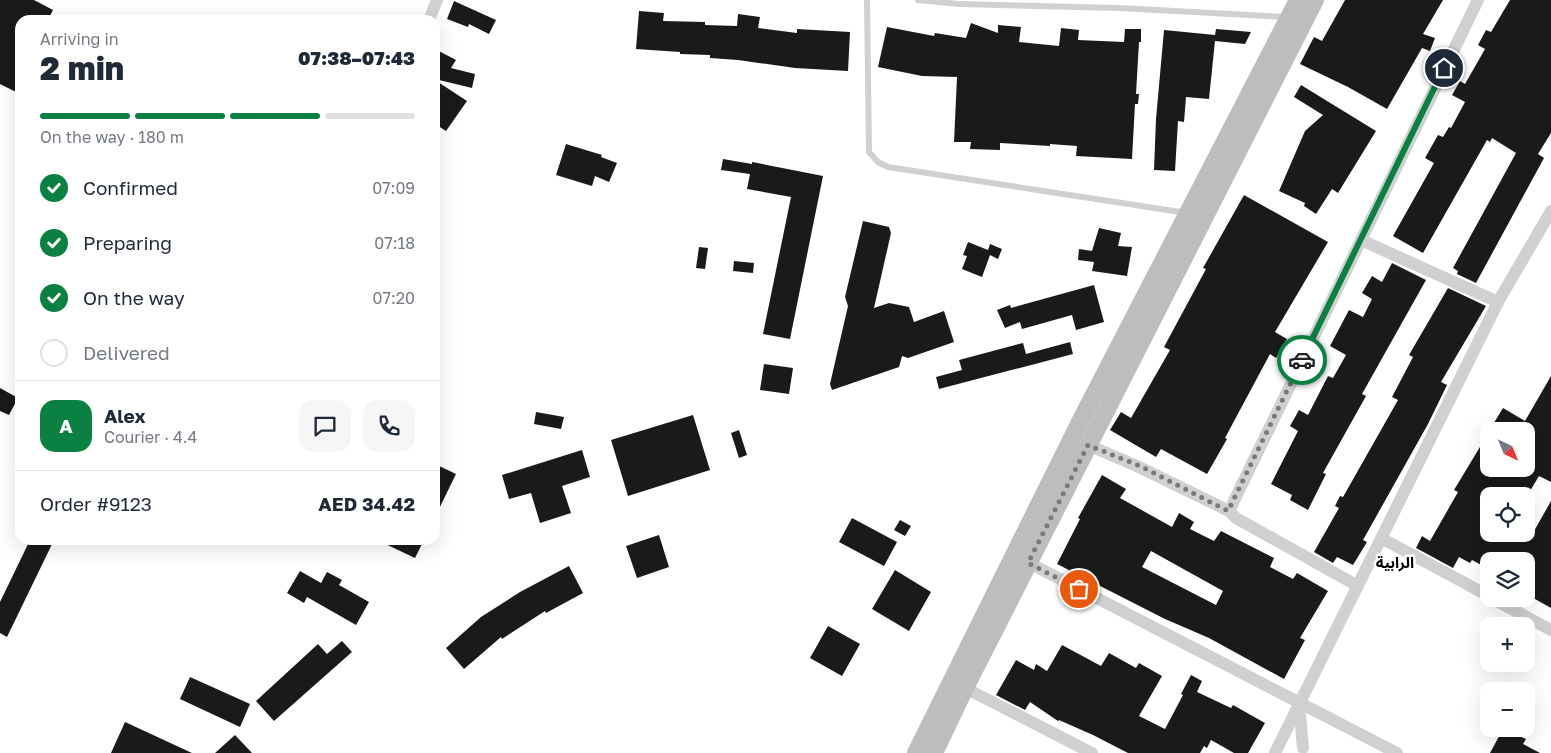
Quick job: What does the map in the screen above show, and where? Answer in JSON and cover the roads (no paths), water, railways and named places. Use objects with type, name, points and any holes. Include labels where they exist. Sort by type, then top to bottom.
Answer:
[{"type":"street","points":[[431,15],[437,0]]},
{"type":"street","points":[[916,753],[1080,422],[1298,0]]},
{"type":"street","points":[[934,753],[1028,563],[1315,0]]},
{"type":"street","points":[[1228,511],[1478,0]]},
{"type":"street","points":[[1275,753],[1498,302],[1551,211]]},
{"type":"street","points":[[1361,240],[1498,302]]},
{"type":"street","points":[[1088,445],[1140,466],[1228,511],[1236,518],[1358,586]]},
{"type":"street","points":[[1381,538],[1480,591]]},
{"type":"street","points":[[1028,563],[1397,753]]},
{"type":"street","points":[[1508,607],[1551,630]]},
{"type":"street","points":[[965,688],[1092,753]]},
{"type":"street","points":[[1300,703],[1303,748]]},
{"type":"lane","points":[[867,0],[869,152],[878,162],[888,167],[1189,213]]},
{"type":"lane","points":[[918,0],[959,4],[1119,8],[1290,18]]},
{"type":"district","name":"الرابية","points":[[1395,562]]}]
